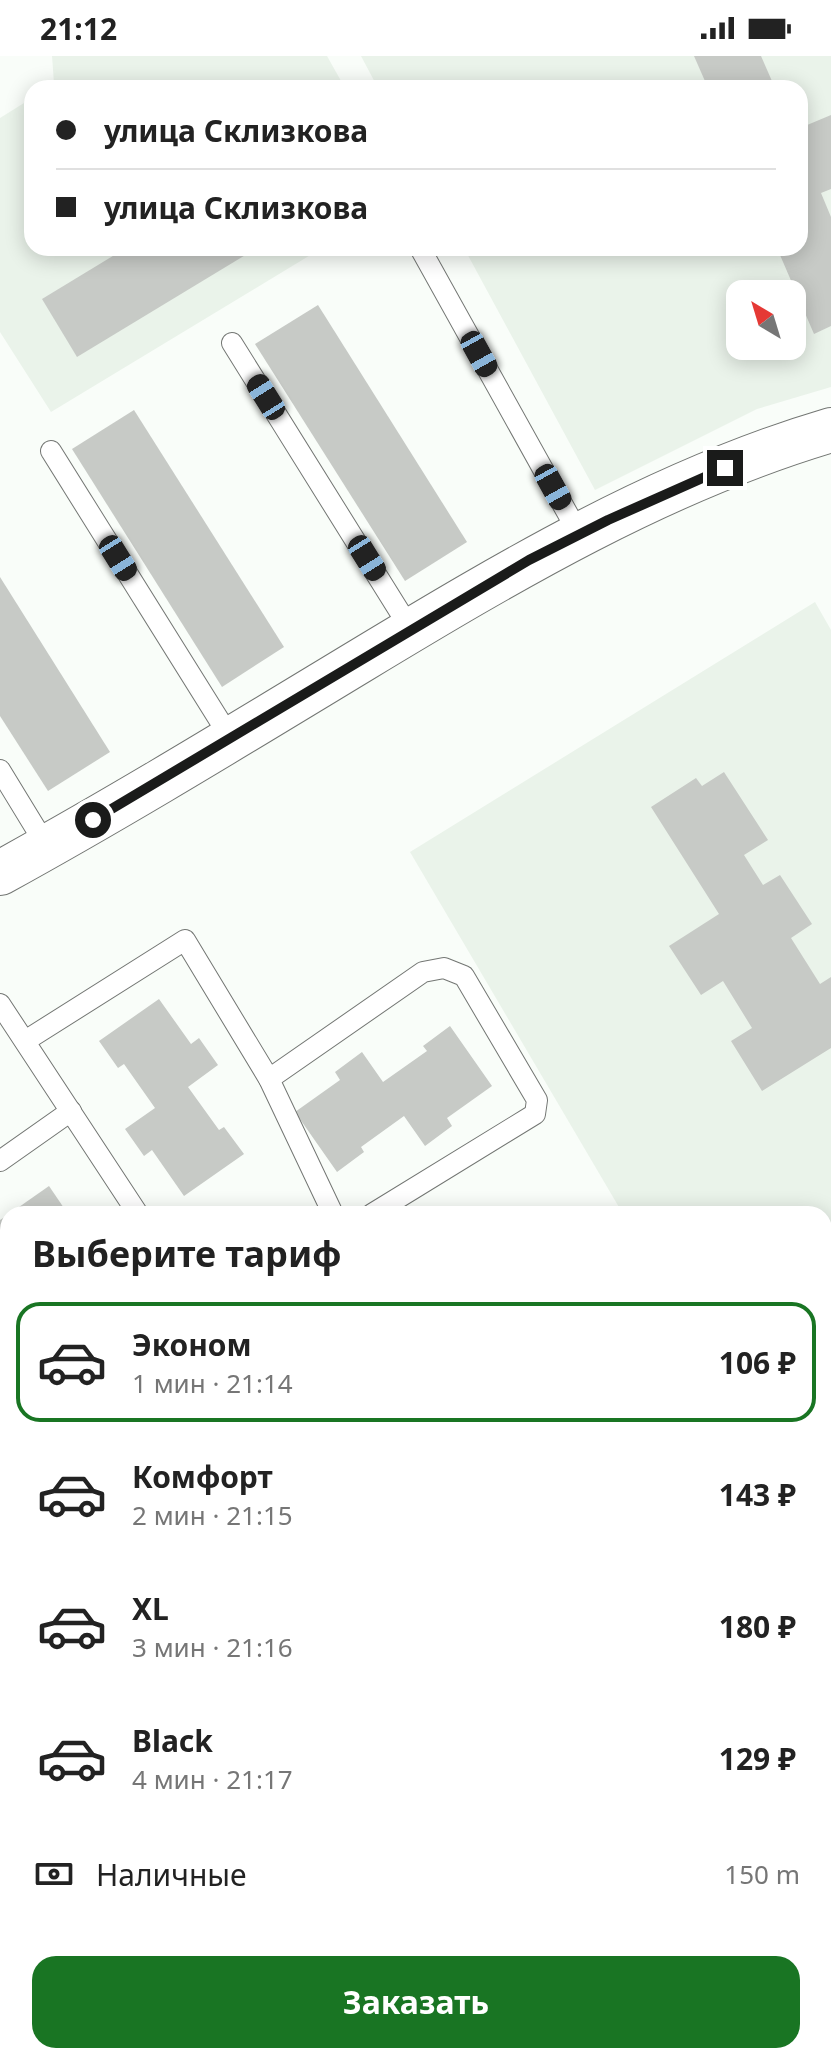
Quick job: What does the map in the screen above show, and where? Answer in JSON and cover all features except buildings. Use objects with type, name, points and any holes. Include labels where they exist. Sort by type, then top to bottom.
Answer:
[{"type":"street","points":[[0,873],[579,534],[773,447],[831,430]]},
{"type":"lane","points":[[424,256],[579,534]]},
{"type":"lane","points":[[232,343],[411,630]]},
{"type":"lane","points":[[51,451],[231,739]]},
{"type":"lane","points":[[0,770],[47,847]]},
{"type":"lane","points":[[25,1041],[185,940],[269,1079],[329,1206]]},
{"type":"lane","points":[[269,1079],[423,972],[444,968],[464,976],[537,1100],[535,1114],[385,1206]]},
{"type":"lane","points":[[0,1004],[133,1206]]},
{"type":"lane","points":[[0,1161],[71,1111]]},
{"type":"shaded area","points":[[52,56],[327,56],[340,80],[54,80]]},
{"type":"shaded area","points":[[361,56],[831,56],[831,387],[757,409],[595,490],[468,256],[808,256],[808,80],[374,80]]},
{"type":"shaded area","points":[[24,103],[24,256],[309,256],[51,412],[0,332],[0,118]]},
{"type":"shaded area","points":[[815,602],[831,630],[831,1206],[618,1206],[410,852]]},
{"type":"route","points":[[93,820],[529,560],[608,520],[725,468]]}]
